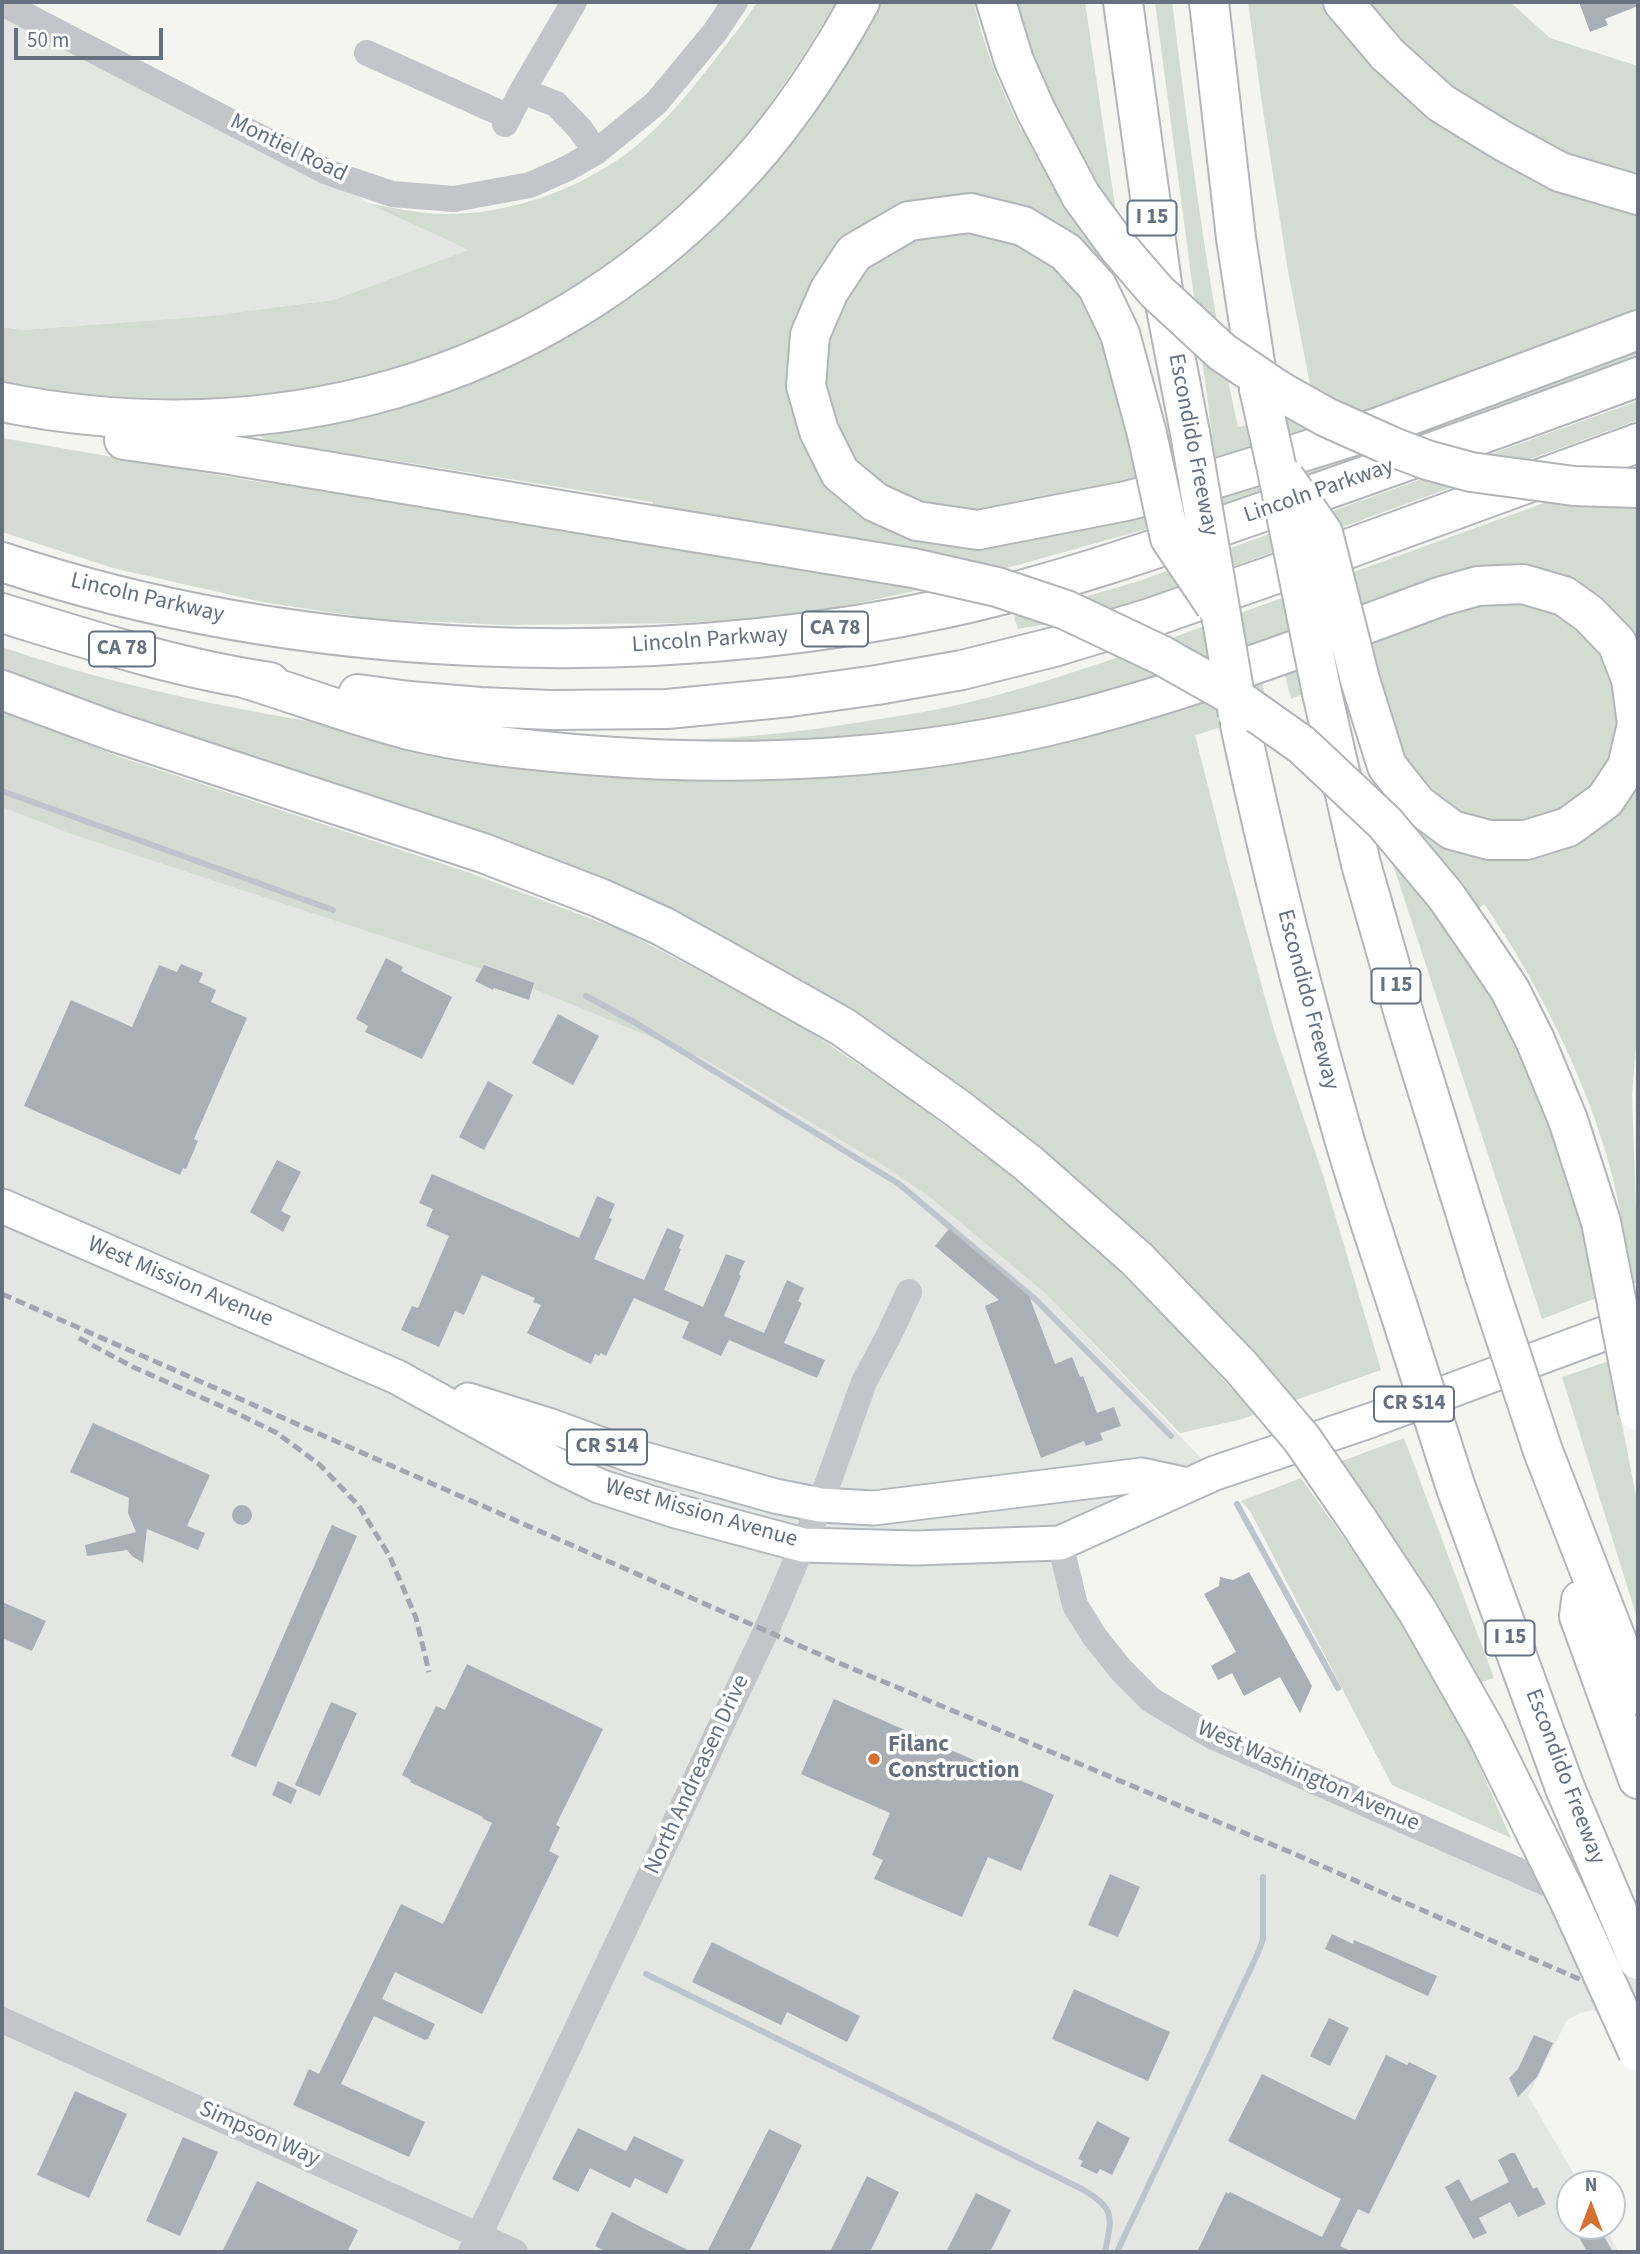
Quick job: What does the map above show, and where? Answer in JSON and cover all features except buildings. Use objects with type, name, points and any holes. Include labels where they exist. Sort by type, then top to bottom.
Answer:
[{"type":"highway","points":[[2,402],[107,417],[157,420],[215,420],[271,415],[327,407],[381,394],[504,348],[613,286],[661,249],[730,185],[785,118],[833,50],[860,2]]},
{"type":"highway","points":[[996,2],[1014,61],[1036,111],[1081,196],[1119,248],[1157,292],[1222,352],[1278,390],[1326,417],[1427,460],[1471,472],[1574,486],[1638,488]]},
{"type":"highway","name":"Escondido Freeway","points":[[1124,2],[1164,298],[1240,725],[1281,905],[1337,1113],[1456,1488],[1565,1788],[1638,1960]]},
{"type":"highway","name":"I 15","points":[[1209,2],[1236,238],[1259,389],[1322,693],[1373,903],[1406,1021],[1485,1276],[1543,1451],[1638,1695]]},
{"type":"highway","points":[[1343,2],[1387,54],[1441,103],[1560,172],[1638,195]]},
{"type":"highway","points":[[1222,614],[1170,538],[1147,434],[1120,334],[1097,286],[1066,253],[1023,226],[971,213],[909,221],[855,253],[829,291],[810,335],[806,386],[819,431],[840,473],[875,502],[917,521],[978,530],[1100,506],[1221,477],[1360,434],[1638,330]]},
{"type":"highway","name":"Lincoln Parkway","points":[[2,562],[149,603],[247,622],[415,642],[610,648],[806,634],[950,607],[1037,586],[1121,561],[1412,460],[1638,377]]},
{"type":"highway","points":[[2,419],[913,568],[998,587],[1066,610],[1161,655],[1230,694],[1302,745],[1385,823],[1446,896],[1510,990],[1535,1040],[1568,1120],[1601,1223],[1638,1413]]},
{"type":"highway","name":"CA 78","points":[[2,612],[144,655],[244,678],[409,701],[551,710],[667,709],[790,697],[962,670],[1150,618],[1638,443]]},
{"type":"highway","points":[[244,678],[410,730],[521,750],[639,760],[747,762],[868,755],[973,741],[1068,722],[1147,700],[1442,596],[1478,586],[1523,584],[1563,596],[1589,614],[1617,643],[1631,679],[1637,724],[1627,767],[1605,800],[1568,827],[1526,840],[1489,840],[1452,830],[1417,804],[1387,766],[1360,680],[1323,533],[1276,465]]},
{"type":"highway","points":[[2,690],[112,731],[483,853],[600,898],[662,926],[843,1027],[1028,1163],[1138,1259],[1241,1367],[1303,1439],[1454,1671],[1569,1900],[1638,2052]]},
{"type":"highway","points":[[1587,1567],[1579,1616],[1638,1779]]},
{"type":"main road","name":"West Mission Avenue","points":[[2,1206],[397,1377],[599,1486],[676,1511],[803,1545],[916,1548],[1060,1543],[1215,1472],[1240,1466],[1369,1421],[1638,1321]]},
{"type":"main road","name":"West Mission Avenue","points":[[397,1377],[551,1426],[633,1456],[775,1496],[820,1505],[874,1508],[1142,1475],[1188,1485]]},
{"type":"street","points":[[367,53],[507,120],[573,2]]},
{"type":"street","name":"Montiel Road","points":[[2,3],[327,172],[392,194],[454,199],[530,185],[596,152],[656,103],[715,32],[734,2]]},
{"type":"street","points":[[522,91],[556,104],[596,152]]},
{"type":"street","name":"North Andreasen Drive","points":[[475,2244],[762,1640],[820,1505],[864,1382],[909,1292]]},
{"type":"street","name":"West Washington Avenue","points":[[1060,1543],[1075,1605],[1094,1636],[1151,1700],[1212,1736],[1638,1923]]},
{"type":"street","name":"Simpson Way","points":[[2,2020],[475,2244],[515,2252]]},
{"type":"shaded area","points":[[757,2],[837,2],[761,117],[722,166],[676,212],[583,284],[538,310],[424,362],[352,383],[229,402],[75,397],[2,387],[2,327],[23,330],[210,316],[333,300],[469,250],[367,203],[426,213],[470,213],[495,210],[543,197],[588,177],[630,151],[664,120],[704,74]]},
{"type":"shaded area","points":[[866,2],[974,2],[993,67],[1021,130],[1045,117],[1003,2],[1085,2],[1117,219],[1106,260],[1025,211],[836,256],[808,434],[960,540],[1638,342],[1638,356],[1252,494],[1146,529],[961,581],[817,612],[769,618],[681,623],[505,625],[375,619],[262,602],[113,568],[2,532],[2,438],[253,481],[405,502],[647,541],[653,502],[266,440],[255,433],[256,427],[608,301]]},
{"type":"shaded area","points":[[1155,2],[1172,2],[1208,268],[1238,427],[1301,412],[1313,400],[1288,271],[1248,2],[1329,2],[1360,44],[1638,208],[1638,312],[1332,427],[1228,461],[972,513],[935,509],[882,487],[861,469],[842,447],[825,400],[826,336],[838,306],[882,254],[908,239],[955,230],[1007,234],[1077,284],[1106,345],[1131,457],[1212,434]]},
{"type":"shaded area","points":[[1362,2],[1510,2],[1550,38],[1638,66],[1638,175],[1564,153],[1478,109],[1401,44]]},
{"type":"shaded area","points":[[2,3],[327,172],[367,203],[470,250],[333,300],[211,316],[23,330],[2,327]]},
{"type":"shaded area","points":[[1638,401],[1638,420],[1129,604],[1018,629],[1014,617],[1024,610],[1139,581]]},
{"type":"shaded area","points":[[1638,469],[1638,662],[1555,583],[1110,699],[796,751],[631,740],[706,739],[788,732],[923,712],[998,695],[1119,657]]},
{"type":"shaded area","points":[[1525,600],[1574,620],[1607,656],[1622,713],[1612,757],[1594,786],[1562,812],[1501,826],[1455,816],[1411,778],[1371,667],[1291,699],[1284,671],[1474,603]]},
{"type":"shaded area","points":[[2,647],[118,682],[297,719],[647,772],[747,780],[883,772],[1261,679],[1269,713],[1195,735],[1274,1030],[1324,1178],[1381,1370],[1239,1420],[1180,1433],[1046,1294],[932,1199],[889,1169],[704,1059],[497,974],[71,834],[2,807],[2,711],[120,757],[470,873],[621,930],[790,1018],[908,1098],[1048,1203],[1169,1319],[1231,1389],[1257,1361],[848,1014],[152,728],[2,672]]},
{"type":"shaded area","points":[[1638,765],[1638,1021],[1632,1095],[1636,1212],[1638,1211],[1638,1282],[1542,1319],[1382,831],[1389,813],[1499,851]],"holes":[[[1484,904],[1506,937],[1569,1054],[1601,1137],[1613,1178],[1621,1217],[1587,1229],[1538,1080],[1476,964],[1453,932]]]},
{"type":"shaded area","points":[[2,807],[71,834],[497,974],[704,1059],[889,1169],[932,1199],[1046,1294],[1215,1473],[1060,1543],[1068,1572],[1151,1700],[1361,1801],[1638,1923],[1638,2029],[1593,2010],[1567,2020],[1528,2096],[1572,2170],[1556,2170],[1556,2240],[1612,2240],[1619,2252],[2,2252]]},
{"type":"shaded area","points":[[1638,1351],[1618,1404],[1638,1506],[1638,1621],[1562,1377]]},
{"type":"shaded area","points":[[1404,1438],[1494,1678],[1481,1682],[1473,1677],[1429,1594],[1339,1462]]},
{"type":"shaded area","points":[[1301,1478],[1421,1652],[1457,1717],[1511,1838],[1392,1785],[1250,1511],[1241,1501]]},
{"type":"waterway","points":[[2,791],[333,910]]},
{"type":"waterway","points":[[586,996],[634,1022],[899,1184],[1035,1299],[1171,1436]]},
{"type":"waterway","points":[[1237,1504],[1338,1688]]},
{"type":"waterway","points":[[1117,2252],[1258,1953],[1263,1939],[1263,1877]]},
{"type":"waterway","points":[[646,1974],[1082,2189],[1101,2202],[1109,2214],[1105,2252]]},
{"type":"railway","points":[[2,1294],[839,1663],[1297,1855],[1638,2005]]},
{"type":"railway","points":[[79,1338],[133,1367],[277,1433],[320,1465],[359,1506],[390,1557],[416,1618],[429,1672]]},
{"type":"place","name":"Filanc Construction","points":[[874,1759]]}]
